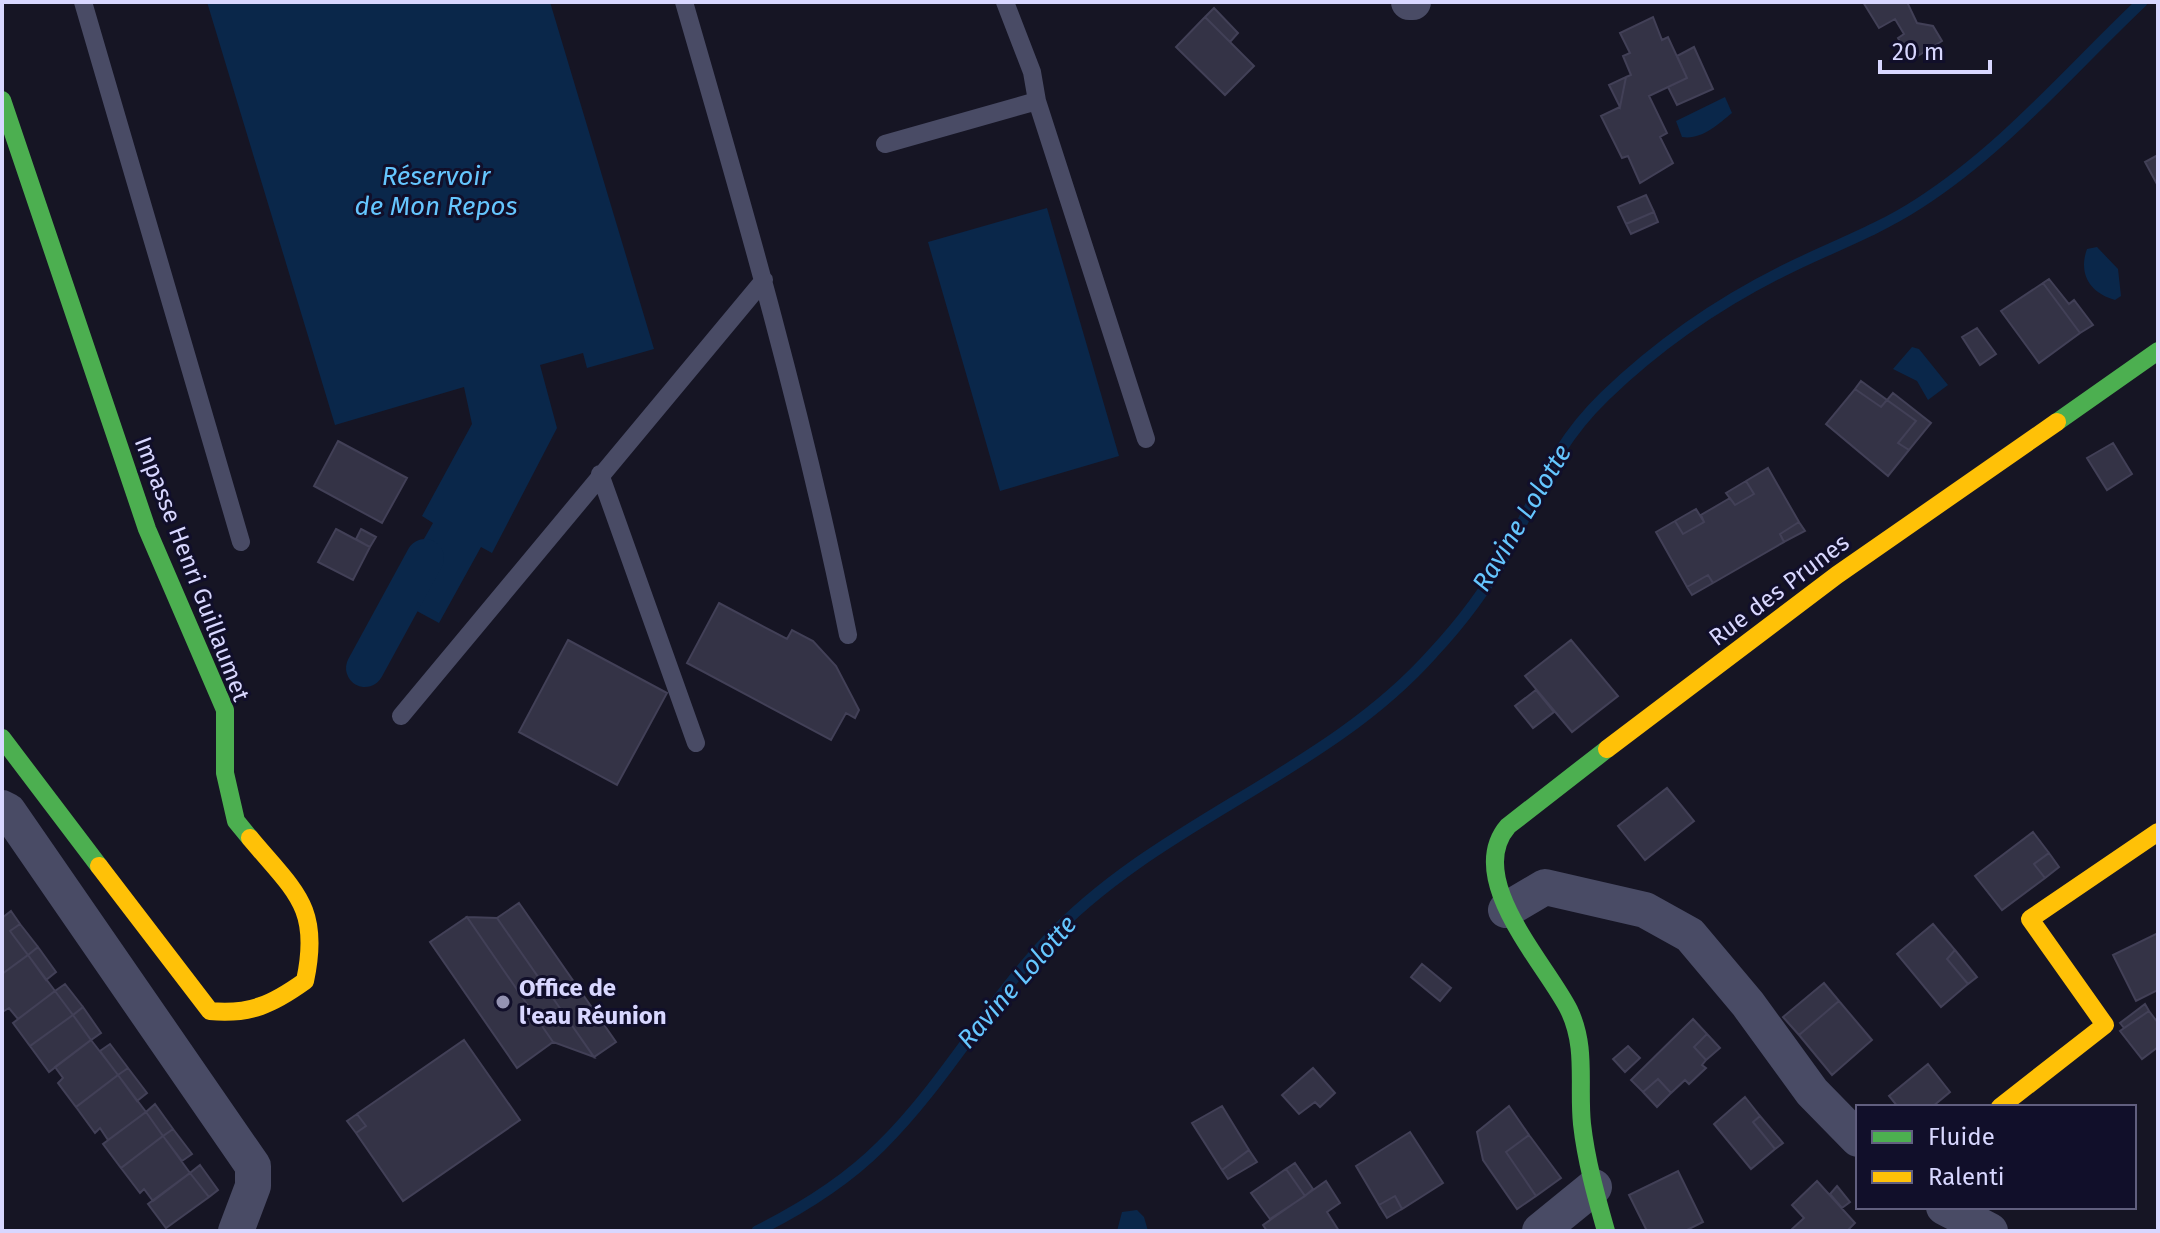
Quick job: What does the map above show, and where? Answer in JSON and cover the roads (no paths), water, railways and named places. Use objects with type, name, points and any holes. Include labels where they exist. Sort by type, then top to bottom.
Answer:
[{"type":"street","name":"Impasse Henri Guillaumet","points":[[2,100],[147,529],[225,710],[225,773],[236,821],[305,904],[312,948],[305,981],[271,1006],[243,1015],[210,1011],[2,738]]},
{"type":"street","name":"Rue des Prunes","points":[[1606,1231],[1582,1122],[1583,1054],[1578,1029],[1567,1004],[1506,910],[1495,868],[1500,835],[1522,813],[1837,575],[2158,351]]},
{"type":"street","points":[[2,808],[8,811],[253,1166],[253,1186],[236,1231]]},
{"type":"street","points":[[2003,1105],[2105,1025],[2030,919],[2158,832]]},
{"type":"street","points":[[1506,910],[1545,887],[1645,910],[1690,935],[1748,1004],[1812,1092],[1856,1137]]},
{"type":"street","points":[[1540,1231],[1594,1187]]},
{"type":"street","points":[[1948,1209],[1990,1231]]},
{"type":"lane","points":[[83,2],[241,542]]},
{"type":"lane","points":[[684,2],[764,280],[821,501],[848,635]]},
{"type":"lane","points":[[1005,2],[1032,72],[1037,101],[1146,439]]},
{"type":"lane","points":[[885,144],[1037,101]]},
{"type":"lane","points":[[401,716],[764,280]]},
{"type":"lane","points":[[600,474],[696,743]]},
{"type":"water","name":"Réservoir de Mon Repos","points":[[207,2],[550,2],[654,349],[587,368],[583,353],[540,365],[557,428],[492,553],[481,547],[439,623],[391,597],[433,523],[422,516],[472,424],[464,387],[335,425]]},
{"type":"water","points":[[1725,97],[1732,113],[1703,134],[1682,137],[1676,121]]},
{"type":"water","points":[[1047,208],[1119,456],[1000,491],[928,242]]},
{"type":"water","points":[[2097,247],[2118,269],[2121,296],[2115,300],[2099,293],[2085,274],[2087,249]]},
{"type":"water","points":[[1912,347],[1919,349],[1948,385],[1928,400],[1917,381],[1893,369]]},
{"type":"water","points":[[1137,1210],[1144,1217],[1148,1231],[1117,1231],[1122,1212]]},
{"type":"waterway","name":"Ravine Lolotte","points":[[757,1231],[822,1193],[881,1146],[925,1097],[1025,965],[1091,898],[1139,862],[1343,732],[1390,695],[1433,653],[1490,580],[1572,433],[1626,377],[1693,324],[1741,294],[1887,222],[1949,182],[2035,108],[2142,2]]},
{"type":"waterway","points":[[365,668],[425,558]]},
{"type":"place","name":"Office de l'eau Réunion","points":[[503,1002]]}]
